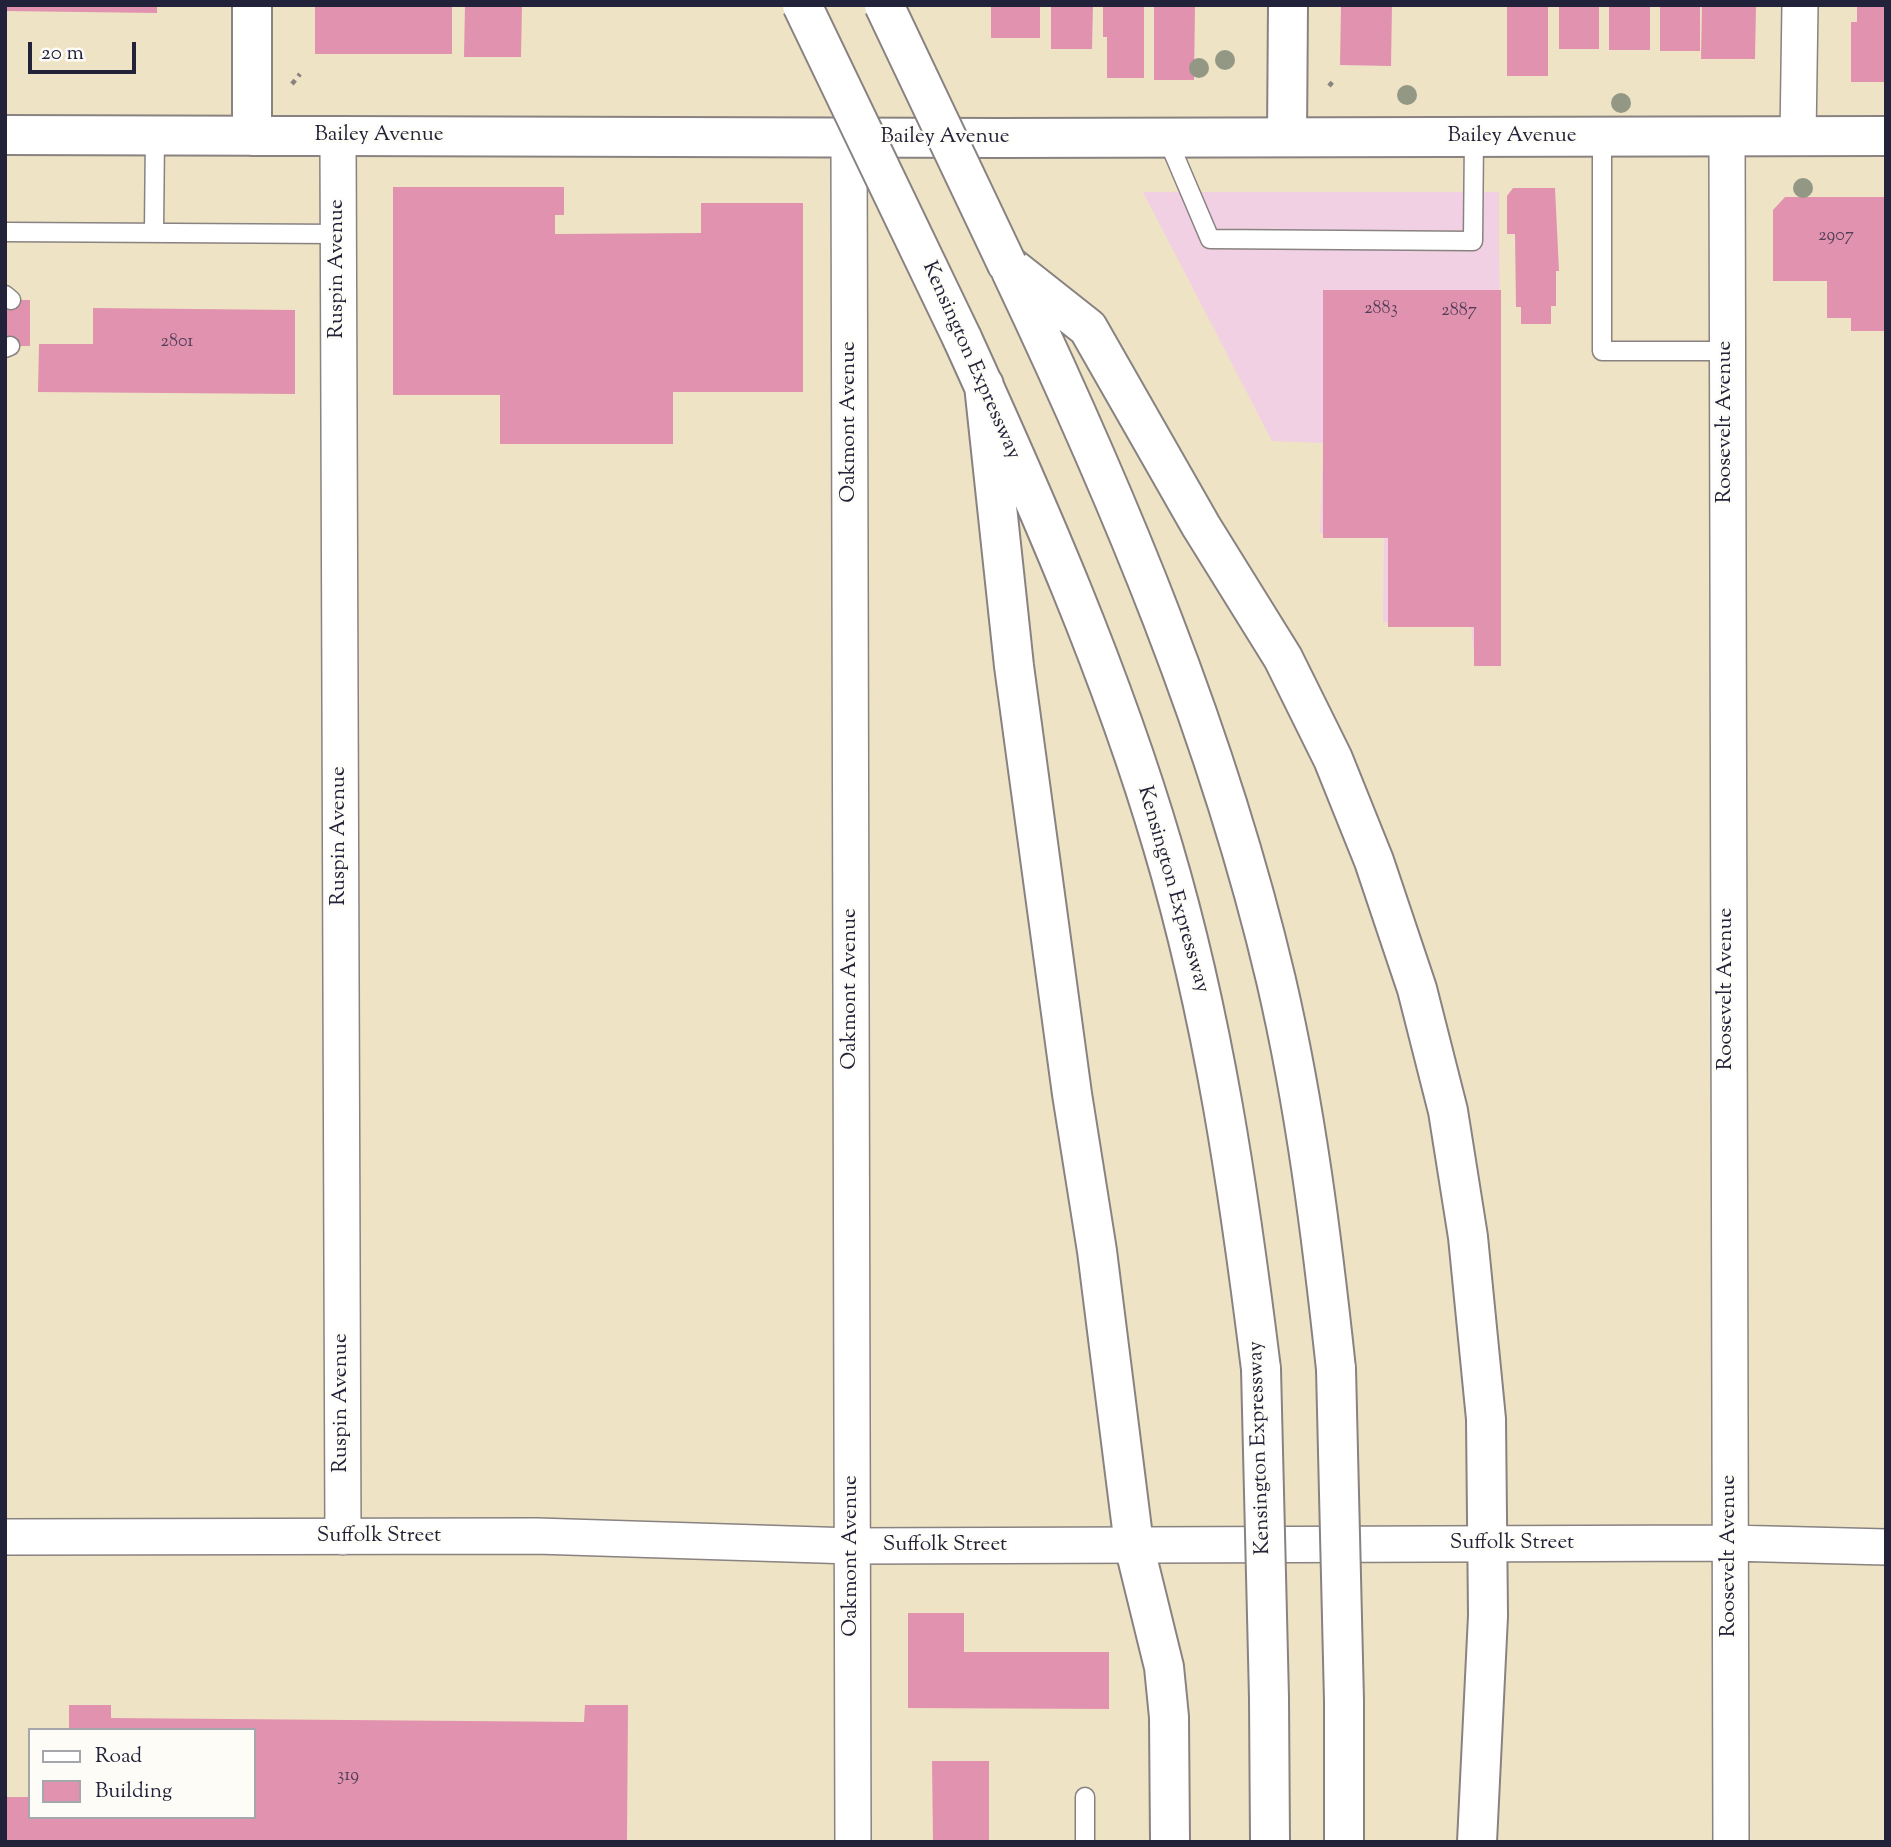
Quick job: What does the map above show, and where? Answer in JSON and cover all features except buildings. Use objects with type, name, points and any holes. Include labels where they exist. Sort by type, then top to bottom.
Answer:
[{"type":"main road","points":[[252,5],[252,136]]},
{"type":"main road","name":"Kensington Expressway","points":[[802,5],[984,385],[1107,680],[1163,847],[1204,1005],[1231,1138],[1261,1368],[1270,1842]]},
{"type":"main road","points":[[884,5],[1048,350],[1137,550],[1221,782],[1278,993],[1313,1173],[1336,1369],[1344,1842]]},
{"type":"main road","points":[[1287,5],[1287,137]]},
{"type":"main road","name":"Bailey Avenue","points":[[5,135],[1167,138],[1886,136]]},
{"type":"main road","points":[[1007,264],[1088,328],[1294,680],[1333,759],[1374,861],[1417,989],[1448,1111],[1468,1237],[1486,1419],[1486,1699],[1477,1842]]},
{"type":"main road","points":[[984,385],[1014,666],[1070,1080],[1097,1251],[1134,1545],[1164,1667],[1168,1717],[1170,1842]]},
{"type":"street","points":[[1798,136],[1800,5]]},
{"type":"street","name":"Ruspin Avenue","points":[[338,136],[343,1537]]},
{"type":"street","name":"Roosevelt Avenue","points":[[1727,136],[1731,1842]]},
{"type":"street","name":"Oakmont Avenue","points":[[849,137],[853,1842]]},
{"type":"street","name":"Suffolk Street","points":[[5,1536],[537,1536],[852,1546],[1730,1543],[1886,1547]]},
{"type":"lane","points":[[154,231],[155,135]]},
{"type":"lane","points":[[1167,138],[1210,239],[1473,241],[1474,137]]},
{"type":"lane","points":[[1602,137],[1602,351],[1726,351]]},
{"type":"lane","points":[[5,232],[338,234]]},
{"type":"lane","points":[[1085,1797],[1086,1842]]},
{"type":"path","points":[[292,84],[300,74]]},
{"type":"path","points":[[1329,86],[1335,79]]},
{"type":"shaded area","points":[[1143,192],[1499,192],[1501,662],[1475,663],[1471,625],[1383,622],[1384,535],[1320,533],[1323,443],[1272,441]]}]
